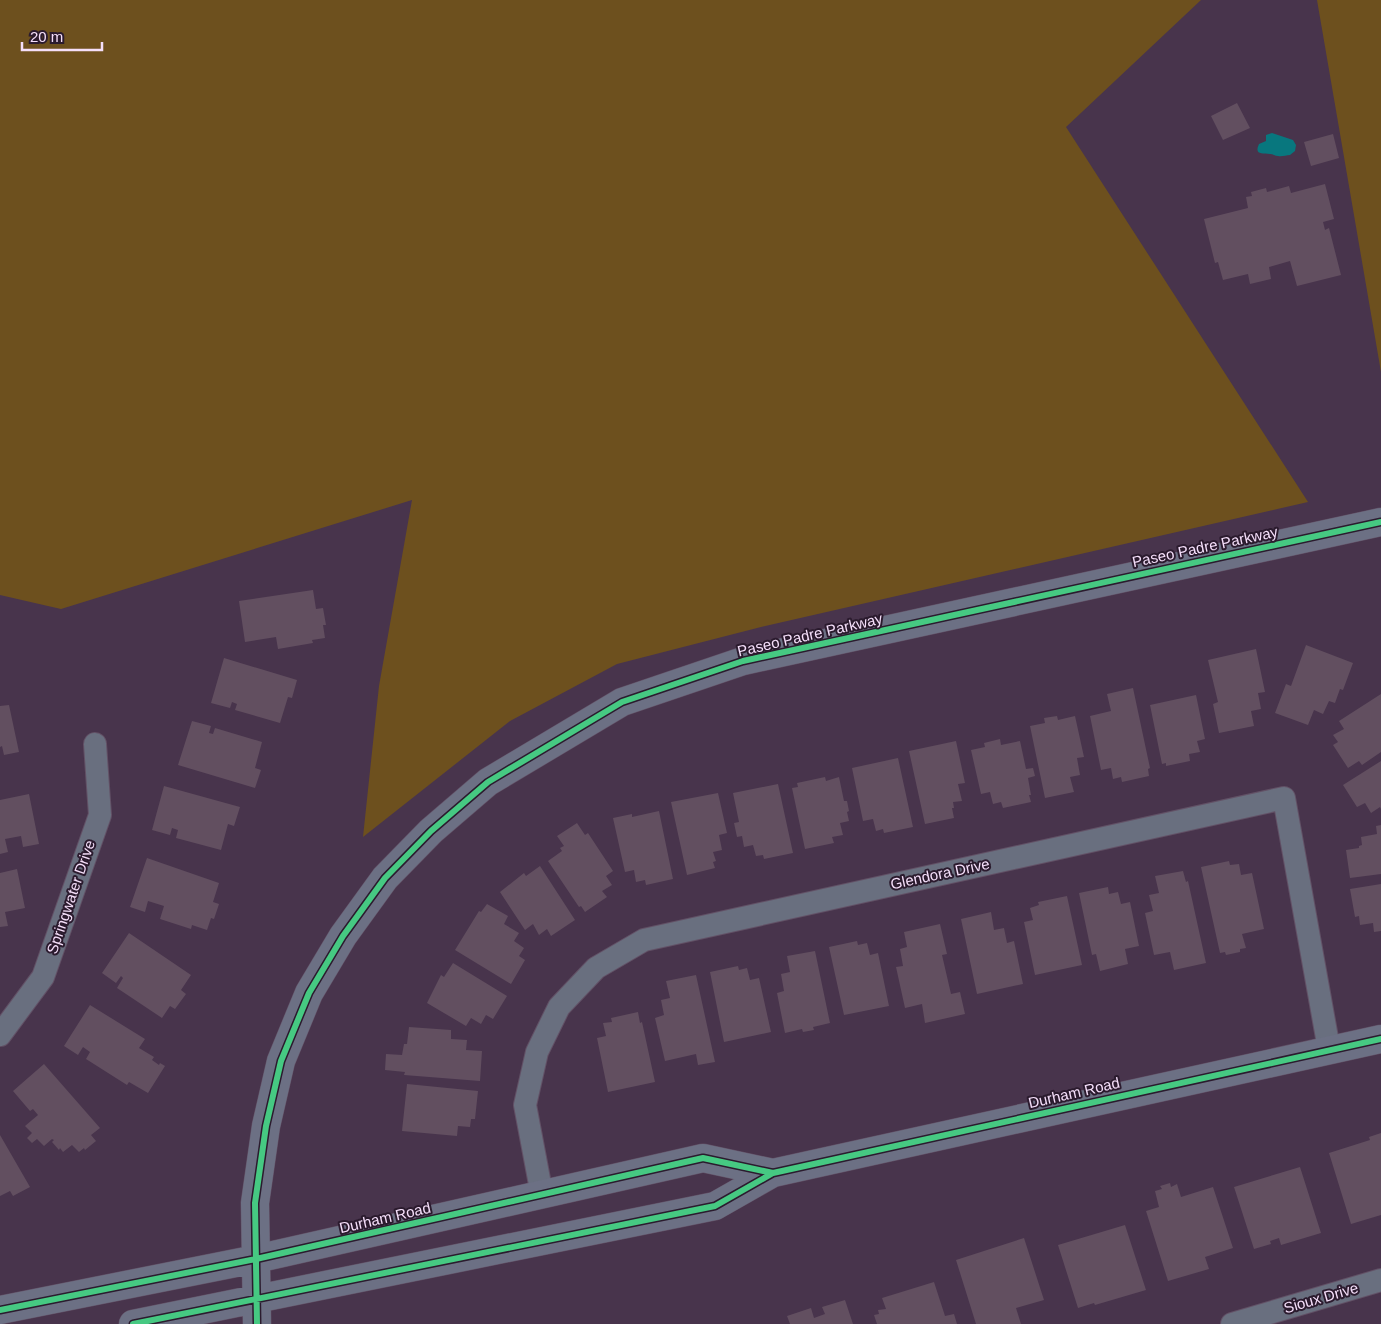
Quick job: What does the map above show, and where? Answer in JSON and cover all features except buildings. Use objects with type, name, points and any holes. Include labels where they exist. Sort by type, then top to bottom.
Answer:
[{"type":"main road","name":"Paseo Padre Parkway","points":[[257,1312],[255,1203],[266,1126],[282,1061],[309,993],[343,936],[385,878],[431,831],[488,782],[622,702],[743,662],[1381,522]]},
{"type":"main road","name":"Durham Road","points":[[133,1324],[257,1312],[715,1206],[773,1173],[1381,1039]]},
{"type":"main road","name":"Durham Road","points":[[0,1310],[256,1259],[703,1158],[773,1173]]},
{"type":"street","name":"Springwater Drive","points":[[0,1035],[43,977],[100,815],[95,744]]},
{"type":"street","name":"Glendora Drive","points":[[542,1195],[525,1105],[536,1052],[559,1007],[596,968],[644,940],[1284,798],[1330,1049]]},
{"type":"street","name":"Sioux Drive","points":[[1232,1324],[1381,1280]]},
{"type":"shaded area","points":[[0,0],[1201,0],[1066,127],[1308,502],[761,627],[617,664],[510,721],[363,837],[379,686],[412,500],[61,609],[0,595]]},
{"type":"shaded area","points":[[1317,0],[1381,0],[1381,372]]},
{"type":"shaded area","points":[[1272,133],[1293,140],[1296,145],[1295,151],[1290,155],[1281,156],[1258,152],[1259,144],[1266,141],[1266,135]]},
{"type":"cycle path","points":[[257,1324],[255,1203],[266,1126],[281,1061],[309,993],[343,936],[385,878],[431,831],[488,782],[622,702],[743,661],[1381,522]]},
{"type":"cycle path","points":[[133,1324],[715,1206],[773,1173],[1381,1039]]},
{"type":"cycle path","points":[[0,1310],[256,1259],[703,1158],[773,1173]]}]
